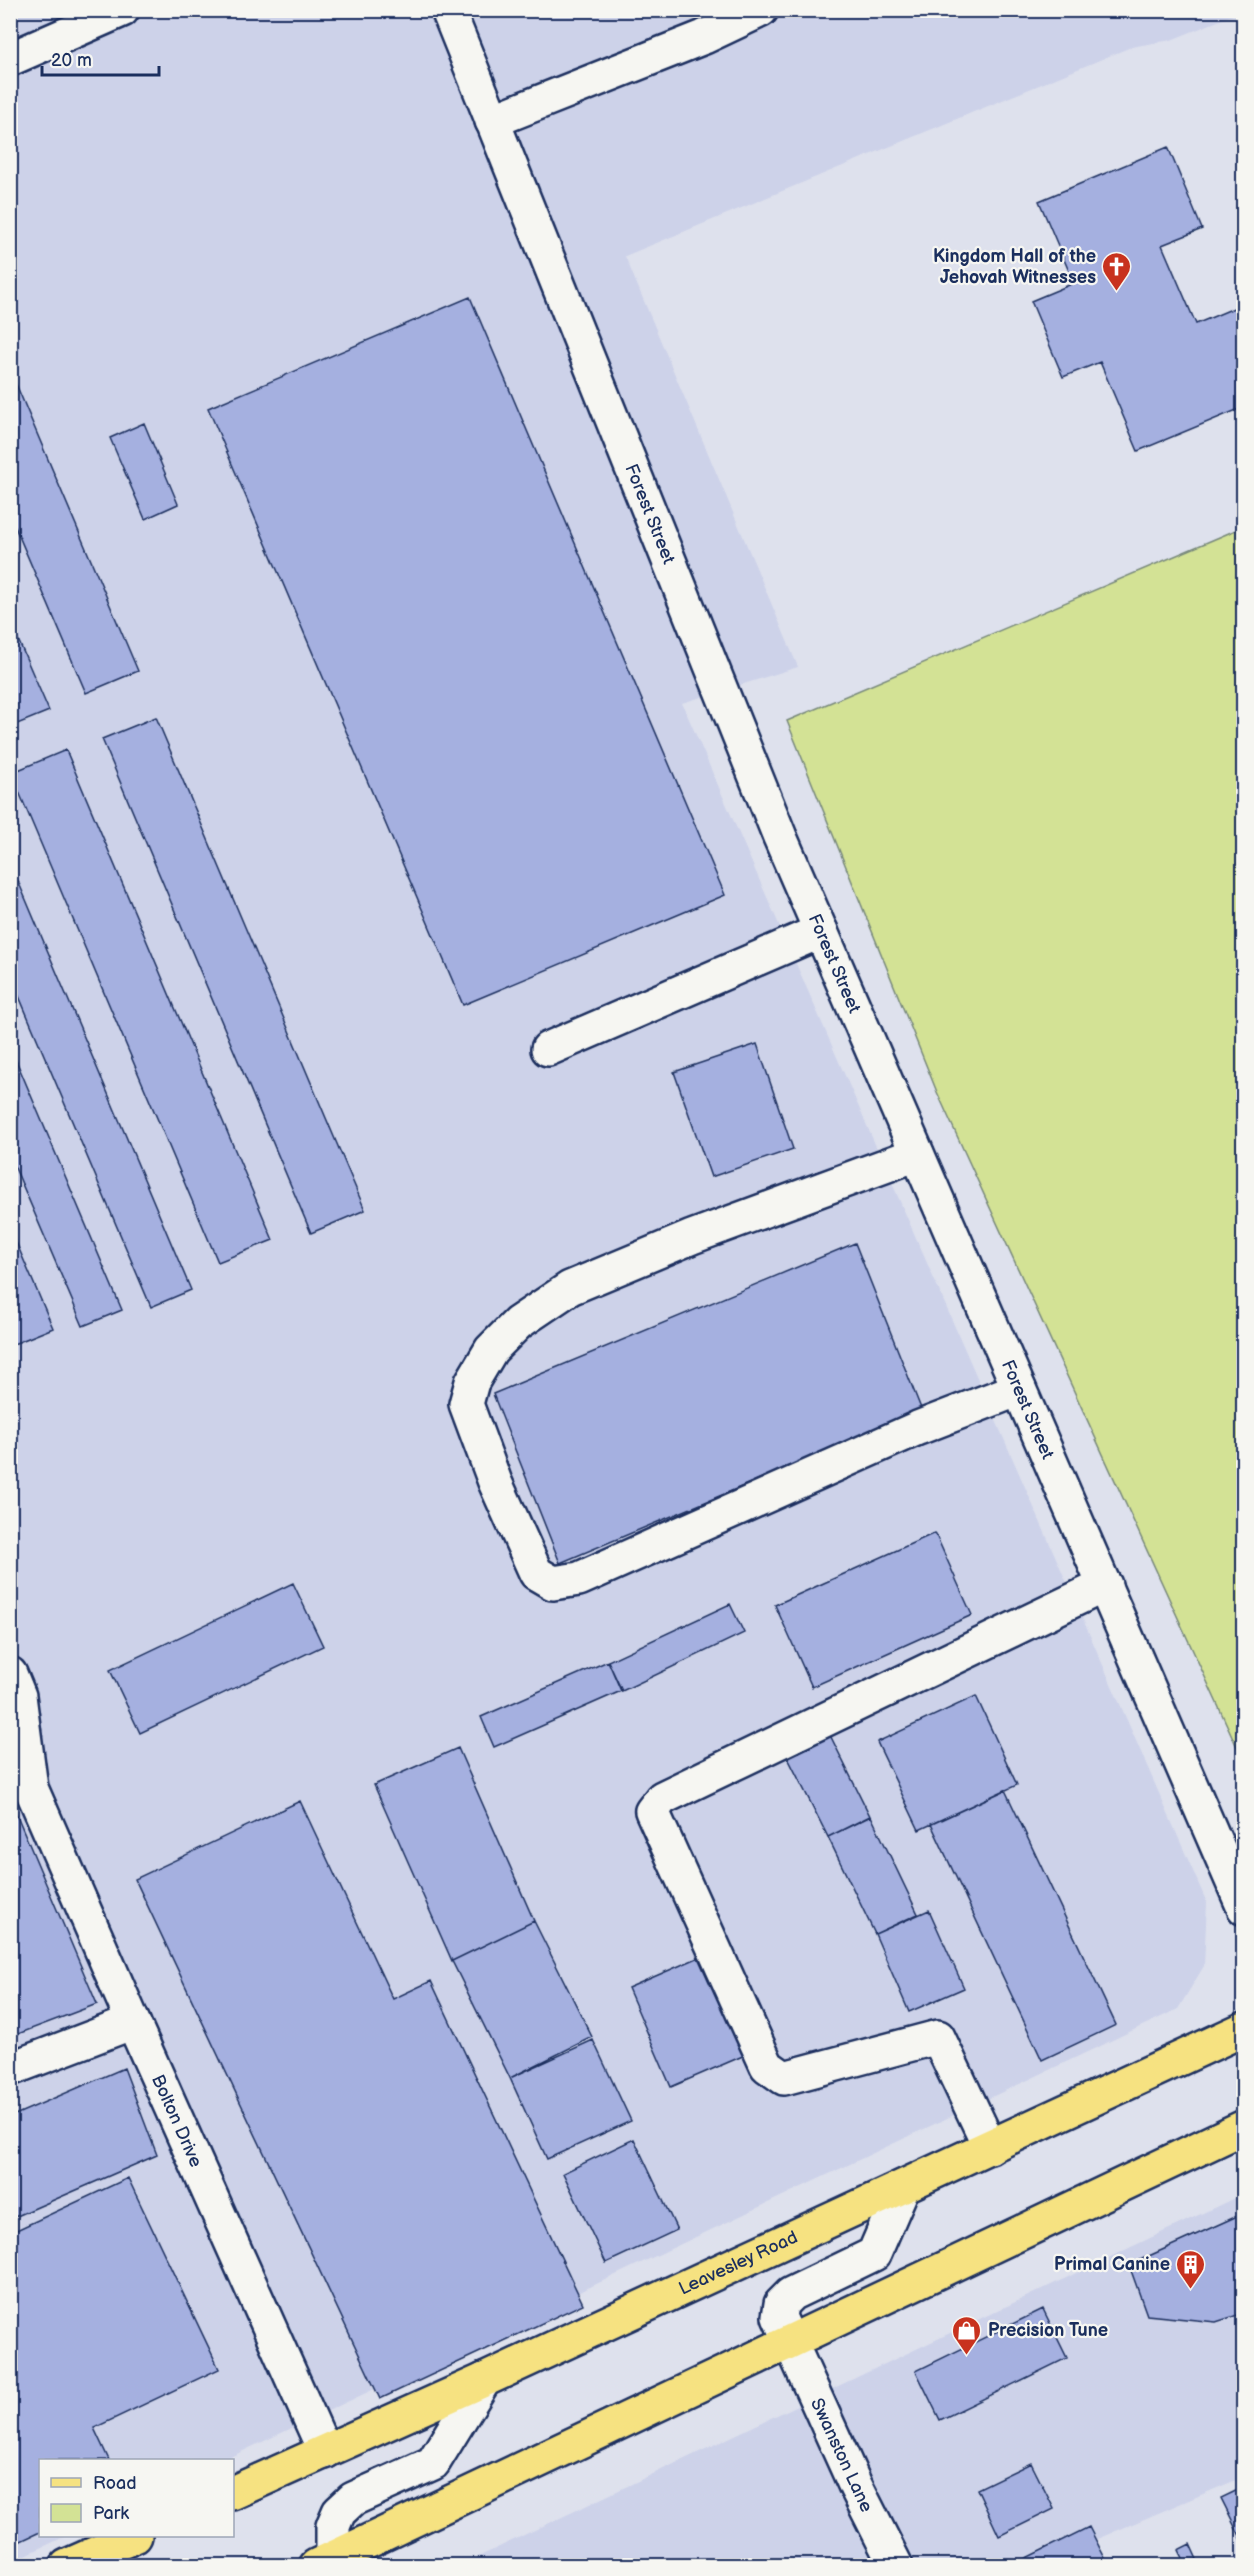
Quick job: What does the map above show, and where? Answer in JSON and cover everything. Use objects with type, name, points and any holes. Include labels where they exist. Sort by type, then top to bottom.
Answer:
[{"type":"main road","name":"Leavesley Road","points":[[234,2492],[484,2380],[1244,2029]]},
{"type":"main road","points":[[329,2563],[1244,2127]]},
{"type":"main road","points":[[66,2565],[130,2537]]},
{"type":"street","points":[[10,59],[122,10]]},
{"type":"street","name":"Forest Street","points":[[448,10],[776,826],[1244,1908]]},
{"type":"street","points":[[492,121],[704,37],[761,10]]},
{"type":"street","points":[[548,1049],[821,931]]},
{"type":"street","points":[[917,1154],[693,1237],[591,1279],[570,1288],[518,1323],[491,1350],[472,1382],[466,1404],[495,1482],[536,1573],[553,1583],[579,1579],[918,1428],[1019,1389]]},
{"type":"street","points":[[990,2147],[938,2037],[784,2078],[767,2066],[652,1811],[662,1798],[1105,1585]]},
{"type":"street","name":"Bolton Drive","points":[[10,1674],[19,1696],[31,1788],[325,2452]]},
{"type":"street","points":[[10,2069],[133,2022]]},
{"type":"street","name":"Swanston Lane","points":[[896,2565],[856,2487],[779,2317],[781,2304],[791,2294],[874,2254],[903,2187]]},
{"type":"street","points":[[329,2563],[333,2526],[339,2512],[353,2499],[433,2463],[484,2380]]},
{"type":"shaded area","points":[[11,11],[1243,11],[1171,40],[1131,47],[625,256],[798,667],[682,703],[1207,1903],[1204,1966],[1178,2009],[226,2459],[39,2459],[39,2537],[64,2537],[11,2562]]},
{"type":"shaded area","points":[[1243,2194],[1243,2477],[1036,2565],[459,2566]]},
{"type":"green space","points":[[1243,527],[1243,1760],[937,1092],[787,721]]},
{"type":"building","name":"Kingdom Hall of the Jehovah Witnesses","points":[[1168,147],[1202,229],[1162,245],[1196,324],[1241,305],[1244,310],[1244,407],[1138,451],[1100,362],[1063,377],[1031,301],[1074,283],[1039,201]]},
{"type":"building","points":[[470,297],[725,895],[463,1005],[208,408]]},
{"type":"building","points":[[10,370],[138,671],[86,693],[10,515]]},
{"type":"building","points":[[144,423],[178,504],[145,519],[110,438]]},
{"type":"building","points":[[10,621],[49,711],[10,727]]},
{"type":"building","points":[[156,717],[365,1210],[311,1233],[102,739]]},
{"type":"building","points":[[66,750],[273,1240],[218,1262],[11,773]]},
{"type":"building","points":[[10,862],[191,1290],[151,1307],[10,975]]},
{"type":"building","points":[[757,1044],[793,1149],[711,1177],[674,1072]]},
{"type":"building","points":[[10,1046],[122,1310],[83,1326],[10,1156]]},
{"type":"building","points":[[10,1228],[53,1328],[11,1345],[10,1344]]},
{"type":"building","points":[[855,1243],[922,1411],[560,1563],[493,1394]]},
{"type":"building","points":[[935,1533],[972,1615],[812,1687],[775,1605]]},
{"type":"building","points":[[293,1583],[323,1646],[140,1733],[110,1670]]},
{"type":"building","points":[[730,1604],[744,1633],[622,1691],[608,1661]]},
{"type":"building","points":[[608,1661],[621,1691],[494,1747],[481,1717]]},
{"type":"building","points":[[976,1696],[1017,1785],[919,1830],[877,1742]]},
{"type":"building","points":[[828,1731],[870,1816],[828,1837],[785,1752]]},
{"type":"building","points":[[458,1748],[534,1921],[452,1961],[374,1785]]},
{"type":"building","points":[[1005,1790],[1116,2025],[1042,2060],[931,1824]]},
{"type":"building","points":[[10,1799],[97,2004],[10,2037]]},
{"type":"building","points":[[300,1801],[393,1999],[431,1981],[583,2304],[380,2399],[135,1879]]},
{"type":"building","points":[[871,1816],[918,1914],[875,1934],[828,1837]]},
{"type":"building","points":[[929,1910],[964,1988],[909,2012],[875,1934]]},
{"type":"building","points":[[534,1921],[592,2037],[510,2078],[452,1961]]},
{"type":"building","points":[[702,1956],[745,2055],[671,2087],[628,1988]]},
{"type":"building","points":[[593,2040],[631,2121],[547,2159],[510,2078]]},
{"type":"building","points":[[124,2068],[157,2155],[10,2219],[10,2117]]},
{"type":"building","points":[[634,2139],[677,2230],[606,2263],[563,2173]]},
{"type":"building","points":[[128,2178],[219,2369],[94,2428],[109,2459],[39,2459],[39,2532],[10,2546],[10,2233]]},
{"type":"building","name":"Primal Canine","points":[[1244,2213],[1244,2313],[1216,2322],[1147,2315],[1129,2265]]},
{"type":"building","points":[[1043,2309],[1067,2358],[940,2420],[916,2371]]},
{"type":"building","points":[[1031,2463],[1054,2509],[999,2536],[977,2489]]},
{"type":"building","points":[[1244,2487],[1244,2544],[1221,2498]]},
{"type":"building","points":[[1089,2527],[1109,2566],[1010,2566]]},
{"type":"building","points":[[1190,2544],[1200,2566],[1186,2566],[1178,2550]]},
{"type":"place","name":"Kingdom Hall of the Jehovah Witnesses","points":[[1117,292]]},
{"type":"place","name":"Primal Canine","points":[[1191,2290]]},
{"type":"place","name":"Precision Tune","points":[[967,2356]]}]
